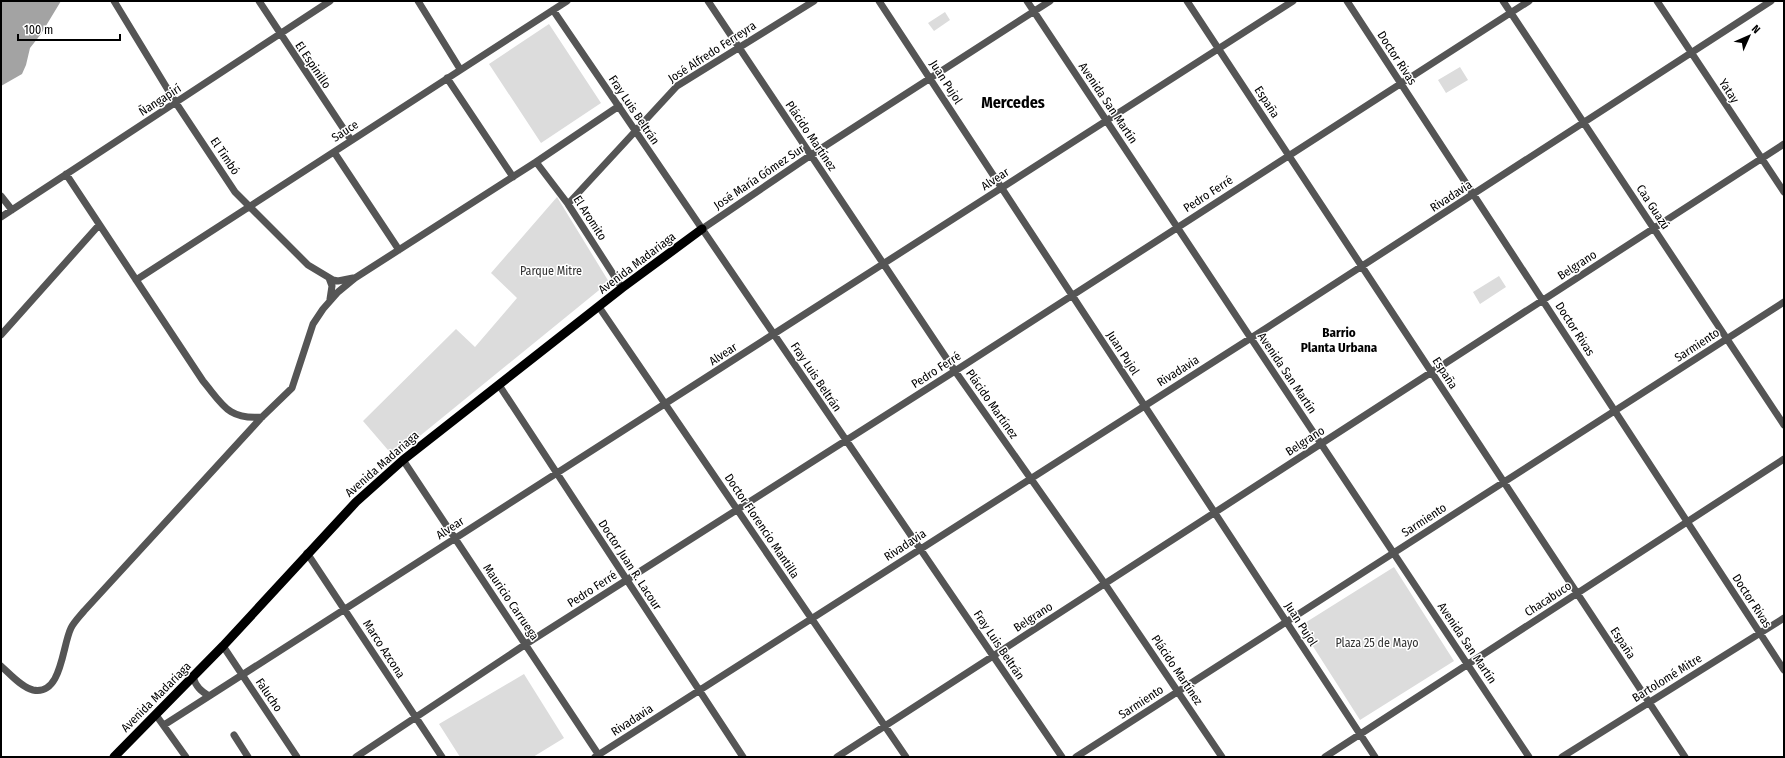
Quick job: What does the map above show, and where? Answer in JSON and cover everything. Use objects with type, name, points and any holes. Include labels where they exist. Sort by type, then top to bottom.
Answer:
[{"type":"main road","name":"Avenida Madariaga","points":[[114,757],[194,677],[307,553],[356,502],[403,460],[622,288],[702,229]]},
{"type":"street","name":"El Timbó","points":[[114,1],[176,103],[235,192],[308,265],[338,282],[355,278]]},
{"type":"street","name":"El Espinillo","points":[[258,1],[351,140]]},
{"type":"street","name":"Ñangapirí","points":[[1,217],[330,1]]},
{"type":"street","points":[[418,1],[460,69]]},
{"type":"street","name":"Sauce","points":[[136,280],[566,1]]},
{"type":"street","name":"Plácido Martínez","points":[[708,1],[955,371],[1105,584],[1222,757]]},
{"type":"street","name":"José Alfredo Ferreyra","points":[[568,204],[677,86],[814,1]]},
{"type":"street","name":"Juan Pujol","points":[[879,1],[1375,757]]},
{"type":"street","name":"Avenida San Martín","points":[[1027,1],[1529,757]]},
{"type":"street","name":"José María Gómez Sur","points":[[702,229],[811,155],[1050,1]]},
{"type":"street","name":"España","points":[[1187,1],[1685,757]]},
{"type":"street","name":"Alvear","points":[[164,725],[1293,1]]},
{"type":"street","name":"Doctor Rivas","points":[[1347,1],[1784,670]]},
{"type":"street","name":"Caa Guazú","points":[[1503,1],[1784,425]]},
{"type":"street","name":"Pedro Ferré","points":[[356,757],[526,644],[846,441],[1529,1]]},
{"type":"street","name":"Yatay","points":[[1657,1],[1784,192]]},
{"type":"street","name":"Rivadavia","points":[[598,756],[1030,478],[1251,338],[1771,1]]},
{"type":"street","name":"Fray Luis Beltrán","points":[[553,10],[1062,757]]},
{"type":"street","points":[[447,78],[513,177]]},
{"type":"street","points":[[1,666],[24,686],[32,690],[42,690],[52,685],[58,671],[64,647],[71,628],[84,611],[262,417],[292,388],[313,324],[329,301],[338,292],[355,278],[513,177],[619,106]]},
{"type":"street","name":"Belgrano","points":[[837,757],[1784,144]]},
{"type":"street","points":[[334,152],[399,250]]},
{"type":"street","name":"El Aromito","points":[[536,162],[568,204],[622,288]]},
{"type":"street","points":[[66,174],[203,381],[225,408],[234,415],[248,418],[262,417]]},
{"type":"street","points":[[1,196],[12,210]]},
{"type":"street","points":[[1,335],[99,225]]},
{"type":"street","points":[[329,278],[332,286],[329,301]]},
{"type":"street","name":"Sarmiento","points":[[1076,757],[1784,302]]},
{"type":"street","name":"Doctor Florencio Mantilla","points":[[599,307],[906,757]]},
{"type":"street","name":"Doctor Juan R. Lacour","points":[[499,385],[742,757]]},
{"type":"street","name":"Chacabuco","points":[[1325,757],[1784,459]]},
{"type":"street","name":"Mauricio Carruega","points":[[403,460],[526,644],[598,756]]},
{"type":"street","name":"Marco Azcona","points":[[307,553],[442,757]]},
{"type":"street","name":"Bartolomé Mitre","points":[[1562,757],[1784,618]]},
{"type":"street","name":"Falucho","points":[[223,646],[297,757]]},
{"type":"street","points":[[194,677],[195,684],[201,691],[209,696]]},
{"type":"street","points":[[156,715],[185,757]]},
{"type":"street","points":[[234,735],[248,757]]},
{"type":"green space","points":[[945,12],[950,20],[934,31],[928,23]]},
{"type":"green space","points":[[549,24],[601,103],[541,143],[489,64]]},
{"type":"green space","points":[[1460,67],[1468,80],[1446,93],[1438,80]]},
{"type":"green space","name":"Parque Mitre","points":[[557,197],[609,282],[394,457],[363,421],[456,329],[475,347],[517,298],[491,273]]},
{"type":"green space","points":[[1499,276],[1506,287],[1480,304],[1473,292]]},
{"type":"green space","name":"Plaza 25 de Mayo","points":[[1394,567],[1454,661],[1360,720],[1300,626]]},
{"type":"green space","points":[[524,674],[564,738],[533,757],[460,757],[439,724]]},
{"type":"shaded area","points":[[1,1],[61,1],[41,34],[30,48],[22,74],[1,86]]},
{"type":"district","name":"Mercedes","points":[[1013,102]]},
{"type":"district","name":"Barrio Planta Urbana","points":[[1339,340]]}]
